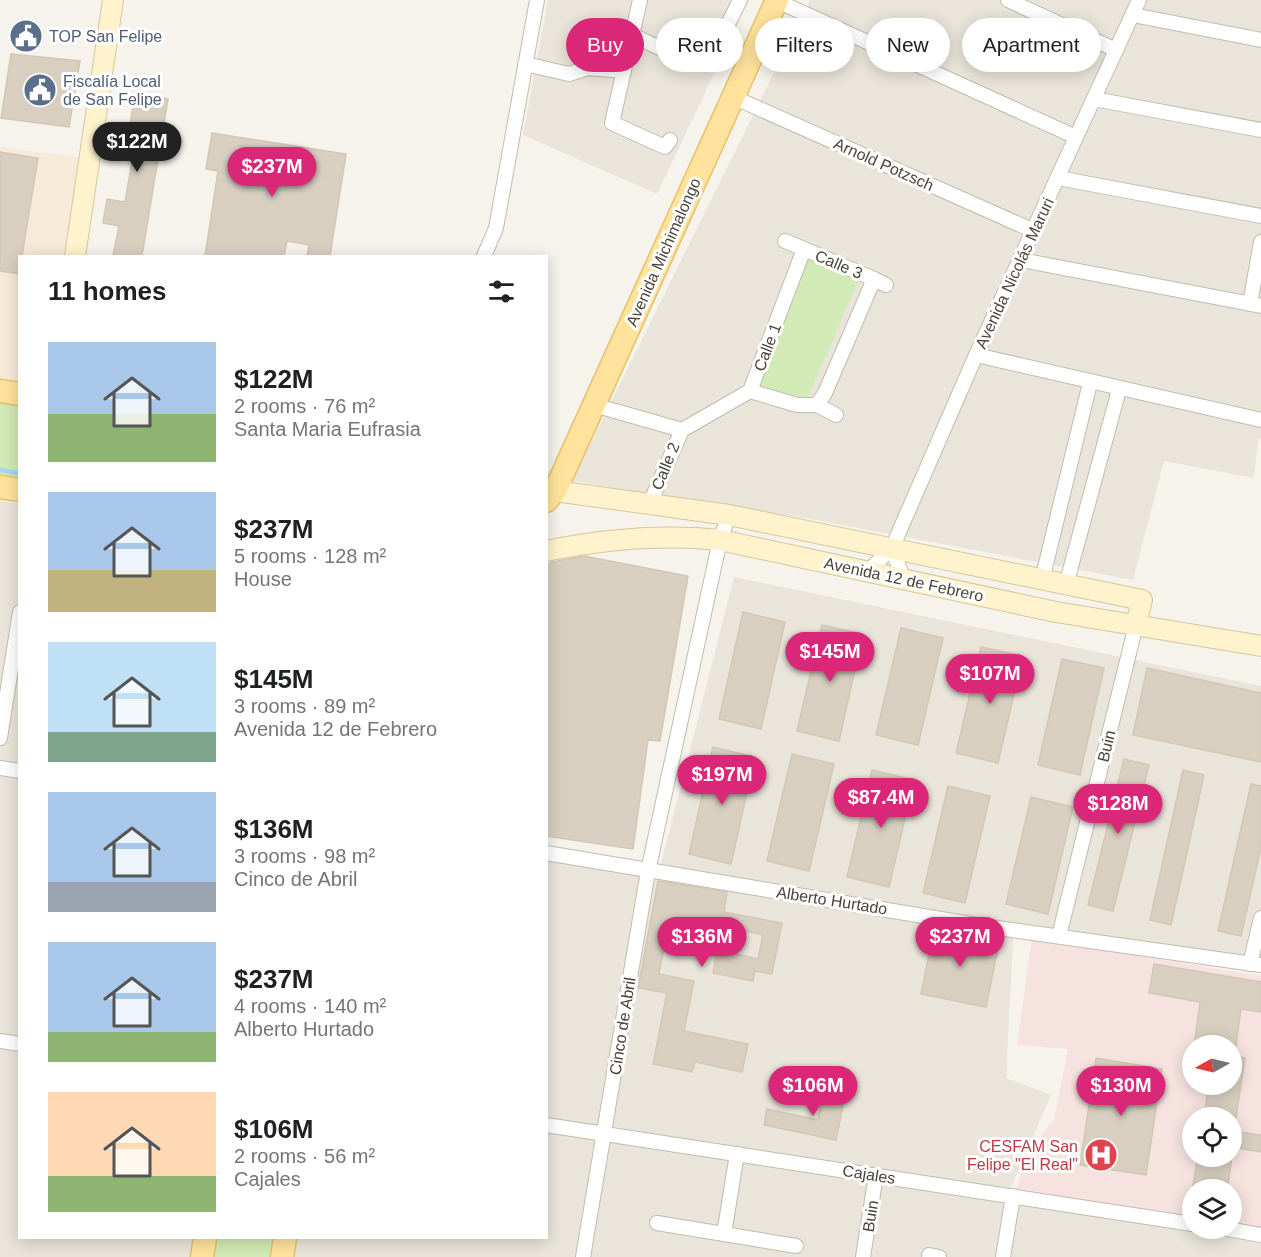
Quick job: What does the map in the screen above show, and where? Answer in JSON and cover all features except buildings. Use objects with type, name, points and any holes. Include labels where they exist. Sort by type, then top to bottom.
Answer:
[{"type":"main road","name":"Avenida Michimalongo","points":[[549,494],[594,405],[777,1]]},
{"type":"main road","points":[[0,391],[18,394]]},
{"type":"main road","points":[[0,487],[18,490]]},
{"type":"main road","points":[[202,1257],[205,1239]]},
{"type":"main road","points":[[282,1257],[285,1239]]},
{"type":"street","points":[[75,255],[113,0]]},
{"type":"street","points":[[484,255],[496,228],[537,0]]},
{"type":"street","points":[[636,18],[640,0]]},
{"type":"street","points":[[644,41],[694,64],[708,64],[740,0]]},
{"type":"street","points":[[1008,0],[1116,50]]},
{"type":"street","name":"Avenida Nicolás Maruri","points":[[868,571],[892,548],[976,355],[1139,0]]},
{"type":"street","points":[[777,1],[1076,137]]},
{"type":"street","points":[[1132,15],[1261,40]]},
{"type":"street","points":[[525,64],[569,74],[575,72]]},
{"type":"street","points":[[624,72],[612,123],[665,147],[670,140]]},
{"type":"street","name":"Arnold Potzsch","points":[[733,97],[1034,231]]},
{"type":"street","points":[[1094,99],[1261,130]]},
{"type":"street","points":[[1058,178],[1261,216]]},
{"type":"street","points":[[785,241],[804,249]]},
{"type":"street","points":[[1021,260],[1255,305],[1261,243]]},
{"type":"street","name":"Calle 3","points":[[804,249],[880,282],[817,405]]},
{"type":"street","name":"Calle 1","points":[[682,430],[750,391],[804,249]]},
{"type":"street","points":[[976,355],[1119,390],[1261,420]]},
{"type":"street","points":[[1042,580],[1090,383]]},
{"type":"street","points":[[1066,585],[1119,390]]},
{"type":"street","points":[[750,391],[798,405],[817,405],[836,415]]},
{"type":"street","points":[[594,405],[682,430]]},
{"type":"street","name":"Calle 2","points":[[650,503],[682,430]]},
{"type":"street","name":"Avenida 12 de Febrero","points":[[549,494],[650,503],[729,515],[1142,600],[1136,625]]},
{"type":"street","name":"Cinco de Abril","points":[[583,1257],[648,871],[720,540],[729,515]]},
{"type":"street","name":"Avenida 12 de Febrero","points":[[548,551],[601,540],[676,536],[720,540],[1056,612],[1261,646]]},
{"type":"street","points":[[892,548],[903,578]]},
{"type":"street","points":[[0,738],[18,625]]},
{"type":"street","name":"Buin","points":[[1059,936],[1136,625]]},
{"type":"street","points":[[0,768],[18,771]]},
{"type":"street","name":"Alberto Hurtado","points":[[548,854],[1059,936],[1255,960]]},
{"type":"street","points":[[1255,960],[1261,918]]},
{"type":"street","points":[[0,1041],[18,1044]]},
{"type":"street","name":"Cajales","points":[[548,1125],[1182,1222]]},
{"type":"street","points":[[724,1234],[737,1154]]},
{"type":"street","name":"Buin","points":[[863,1257],[876,1175]]},
{"type":"street","points":[[1003,1257],[1013,1196]]},
{"type":"street","points":[[657,1223],[796,1246]]},
{"type":"street","points":[[1242,1231],[1261,1234]]},
{"type":"shaded area","points":[[548,0],[749,0],[740,18],[656,18],[656,72],[715,72],[657,194],[523,135]]},
{"type":"shaded area","points":[[810,0],[1261,0],[1261,438],[1258,439],[1254,478],[1164,461],[1133,580],[805,518],[572,481],[774,72],[854,72],[854,18],[801,18]]},
{"type":"shaded area","points":[[0,147],[82,158],[67,255],[18,255],[18,386],[0,383]]},
{"type":"shaded area","points":[[0,501],[18,504],[18,1239],[198,1239],[196,1257],[0,1257]]},
{"type":"shaded area","points":[[734,577],[1261,686],[1261,965],[1014,923],[1006,1078],[1051,1095],[1005,1201],[1182,1227],[1182,1239],[1242,1239],[1242,1229],[1261,1230],[1261,1257],[290,1257],[293,1239],[548,1239],[548,859],[658,876]]},
{"type":"shaded area","points":[[1032,938],[1261,976],[1261,1228],[1242,1225],[1242,1179],[1182,1179],[1182,1215],[1016,1190],[1024,1165],[1036,1143],[1054,1120],[1068,1049],[1017,1045]]},
{"type":"green space","points":[[809,255],[859,280],[807,399],[760,387]]},
{"type":"green space","points":[[0,400],[18,403],[18,480],[0,477]]},
{"type":"green space","points":[[209,1239],[276,1239],[273,1257],[206,1257]]},
{"type":"waterway","points":[[0,470],[17,473]]},
{"type":"place","name":"TOP San Felipe","points":[[26,36]]},
{"type":"place","name":"Fiscalía Local de San Felipe","points":[[40,90]]},
{"type":"place","name":"CESFAM San Felipe \"El Real\"","points":[[1101,1155]]}]
